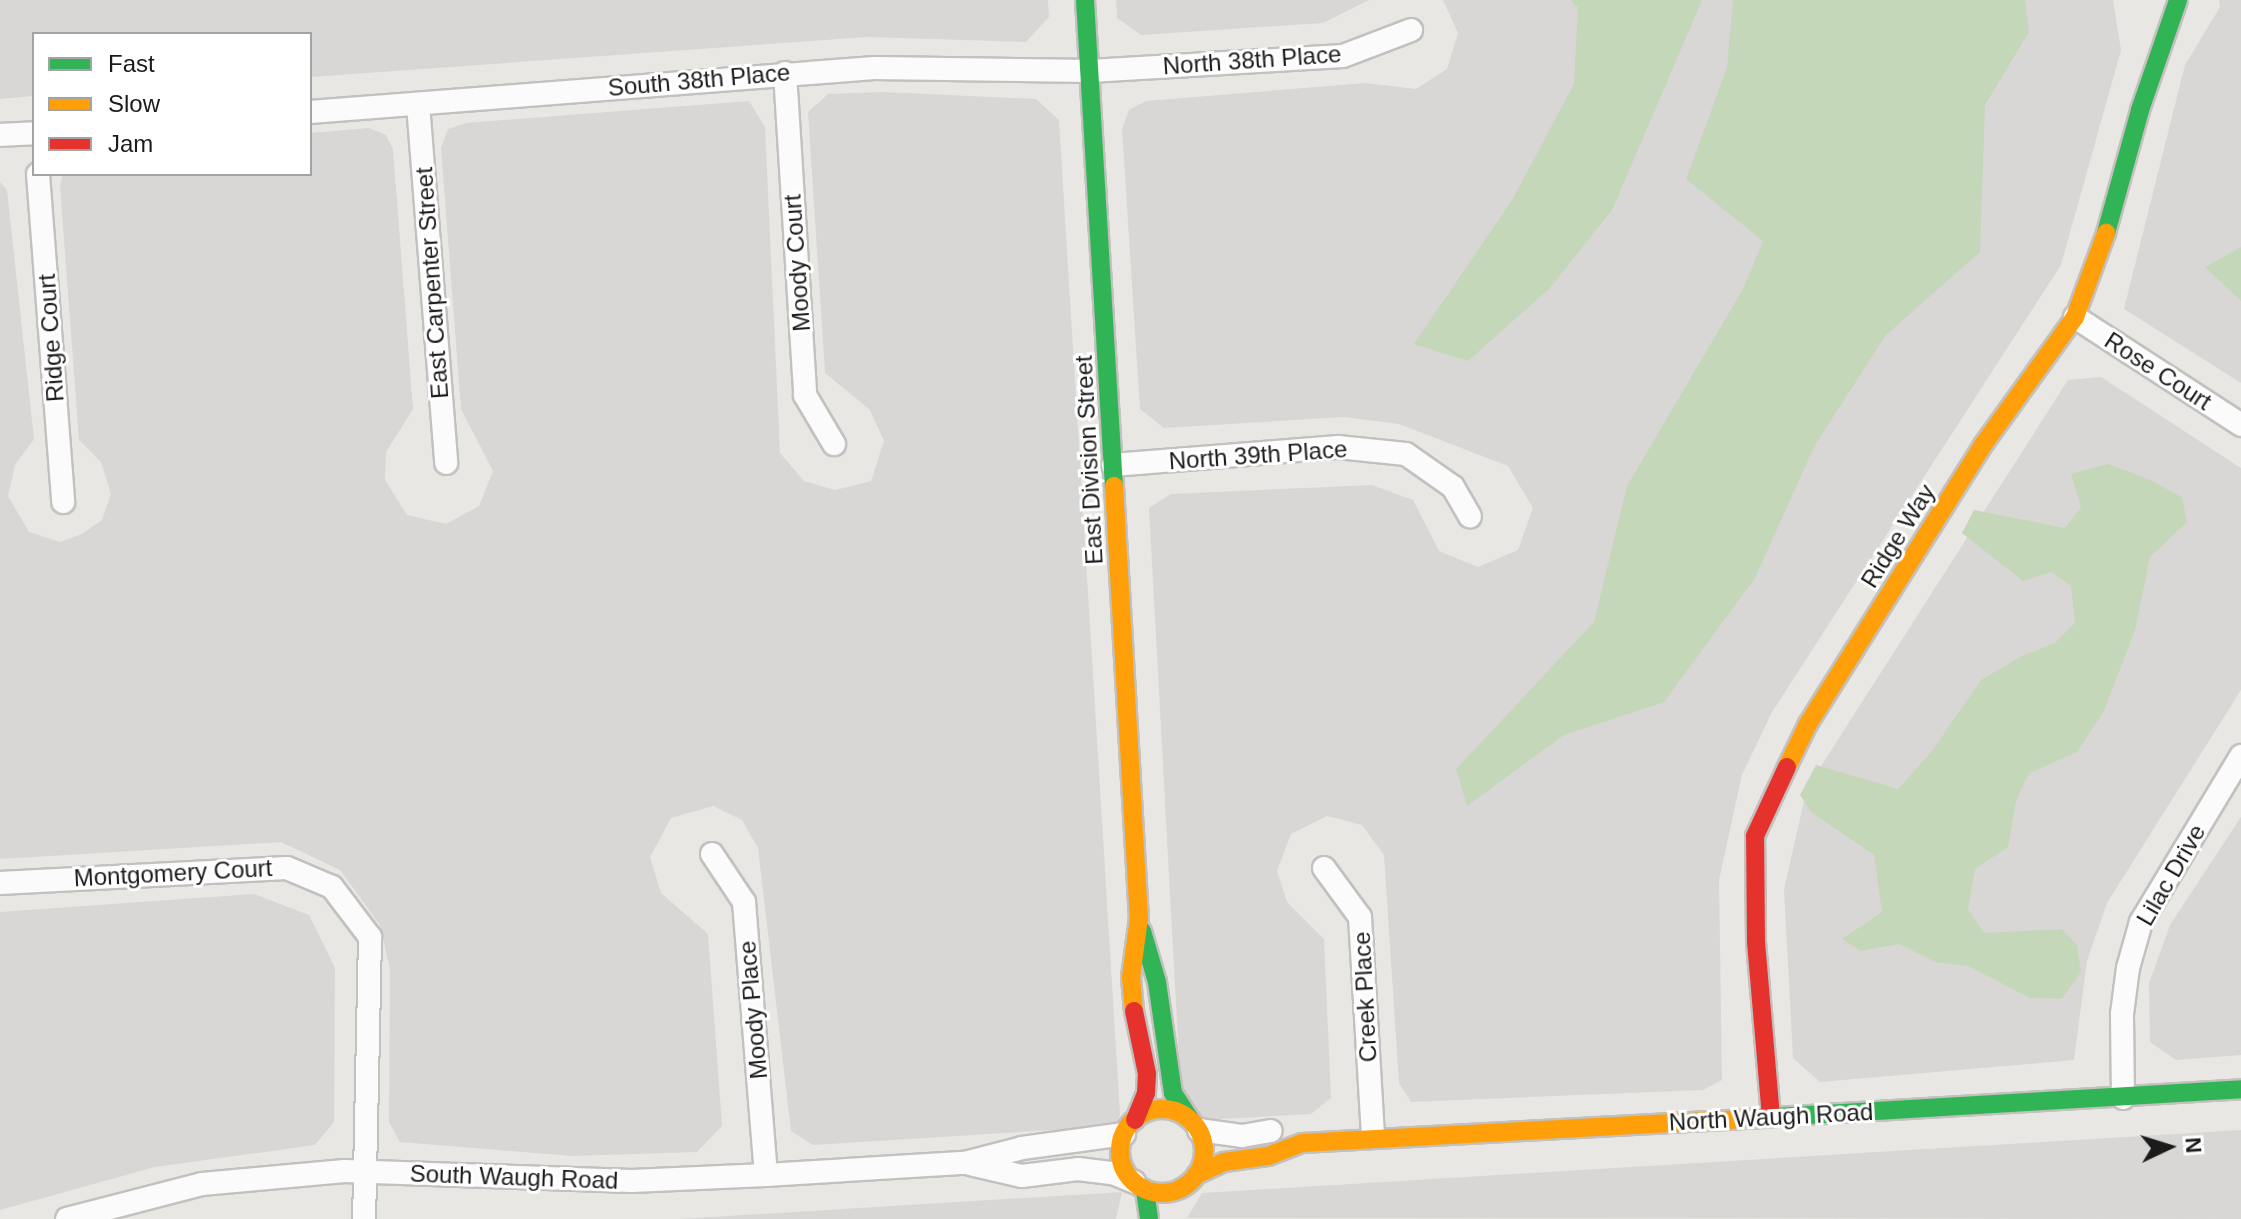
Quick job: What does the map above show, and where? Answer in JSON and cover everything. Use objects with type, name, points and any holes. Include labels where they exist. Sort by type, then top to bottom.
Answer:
[{"type":"street","name":"East Division Street","points":[[1085,0],[1139,918],[1131,977],[1133,1008],[1147,1074],[1146,1093],[1129,1127]]},
{"type":"street","name":"Ridge Way","points":[[1771,1117],[1756,941],[1755,836],[1808,724],[1983,445],[2075,317],[2105,238],[2140,110],[2178,0]]},
{"type":"street","name":"North 38th Place","points":[[1090,71],[1343,56],[1411,30]]},
{"type":"street","name":"South 38th Place","points":[[312,112],[874,68],[1090,71]]},
{"type":"street","name":"Moody Court","points":[[785,73],[805,395],[834,444]]},
{"type":"street","name":"East Carpenter Street","points":[[418,104],[446,463]]},
{"type":"street","points":[[0,135],[32,133]]},
{"type":"street","name":"Ridge Court","points":[[38,176],[63,502]]},
{"type":"street","name":"Rose Court","points":[[2075,317],[2241,425]]},
{"type":"street","name":"North 39th Place","points":[[1113,465],[1338,447],[1406,454],[1453,487],[1470,517]]},
{"type":"street","name":"Lilac Drive","points":[[2123,1098],[2122,1014],[2128,968],[2141,922],[2241,756]]},
{"type":"street","name":"Moody Place","points":[[712,854],[744,902],[766,1175]]},
{"type":"street","name":"Montgomery Court","points":[[0,883],[287,868],[332,887],[370,937],[364,1219]]},
{"type":"street","name":"Creek Place","points":[[1324,868],[1360,917],[1373,1137]]},
{"type":"street","name":"East Division Street","points":[[1139,918],[1157,982],[1173,1093],[1195,1125]]},
{"type":"street","name":"North Waugh Road","points":[[1196,1175],[1224,1162],[1268,1156],[1302,1143],[1373,1137],[2123,1098],[2241,1089]]},
{"type":"street","points":[[1140,1186],[1179,1196],[1196,1175],[1205,1148],[1195,1125],[1176,1111],[1160,1108],[1129,1127],[1120,1153],[1124,1169],[1140,1186],[1149,1219]]},
{"type":"street","name":"North Waugh Road","points":[[1195,1125],[1242,1136],[1271,1131],[1302,1143]]},
{"type":"street","name":"South Waugh Road","points":[[67,1219],[202,1184],[363,1172],[632,1181],[965,1163],[1022,1148],[1129,1127]]},
{"type":"street","name":"South Waugh Road","points":[[965,1163],[1022,1176],[1078,1169],[1113,1173],[1140,1186]]},
{"type":"shaded area","points":[[0,0],[1048,0],[1049,17],[1026,42],[868,37],[312,77],[312,32],[32,32],[32,96],[0,99]]},
{"type":"shaded area","points":[[1116,0],[1369,0],[1323,23],[1141,35],[1117,18]]},
{"type":"shaded area","points":[[1443,0],[2113,0],[2121,50],[2061,265],[1772,712],[1742,775],[1719,880],[1722,1080],[1703,1090],[1411,1102],[1399,1083],[1384,855],[1362,825],[1327,816],[1291,834],[1277,871],[1287,902],[1324,939],[1331,1098],[1311,1114],[1201,1120],[1181,1096],[1149,508],[1171,494],[1372,485],[1413,500],[1439,551],[1478,567],[1518,550],[1533,508],[1508,466],[1399,424],[1344,417],[1164,428],[1140,409],[1122,129],[1129,110],[1146,101],[1366,83],[1416,89],[1447,69],[1458,33]]},
{"type":"shaded area","points":[[2219,0],[2241,0],[2241,383],[2124,309],[2185,65],[2220,7]]},
{"type":"shaded area","points":[[883,92],[1036,99],[1059,120],[1120,1114],[1117,1126],[813,1145],[791,1131],[758,848],[742,820],[713,806],[671,818],[650,857],[661,893],[708,934],[722,1126],[697,1152],[572,1156],[400,1142],[389,1122],[390,970],[380,925],[340,870],[281,842],[0,859],[0,182],[7,190],[34,439],[15,465],[8,496],[29,532],[60,542],[82,534],[102,520],[111,494],[101,462],[79,440],[60,186],[62,176],[312,176],[312,133],[369,128],[386,135],[393,149],[413,409],[386,452],[385,480],[407,515],[446,524],[479,506],[493,471],[461,409],[441,148],[448,129],[466,123],[749,101],[765,127],[780,453],[804,481],[835,490],[871,481],[884,441],[870,410],[825,373],[808,112],[828,94]]},
{"type":"shaded area","points":[[2101,377],[2241,468],[2241,690],[2107,903],[2087,961],[2074,1060],[1820,1082],[1793,1058],[1784,889],[1807,788],[2068,380]]},
{"type":"shaded area","points":[[2241,817],[2241,1055],[2176,1060],[2150,1042],[2149,983],[2170,925]]},
{"type":"shaded area","points":[[254,894],[309,915],[335,968],[334,1122],[315,1145],[155,1167],[0,1210],[0,912]]},
{"type":"shaded area","points":[[2241,1130],[2241,1219],[1187,1218],[1202,1193]]},
{"type":"shaded area","points":[[1122,1192],[1116,1219],[679,1219]]},
{"type":"green space","points":[[1571,0],[1702,0],[1612,210],[1550,288],[1468,361],[1414,344],[1512,200],[1574,84],[1578,8]]},
{"type":"green space","points":[[1733,0],[2025,0],[2029,32],[1985,105],[1980,252],[1886,335],[1815,445],[1755,578],[1664,702],[1564,735],[1467,806],[1456,769],[1594,622],[1627,486],[1743,289],[1763,241],[1686,179],[1727,68]]},
{"type":"green space","points":[[2241,247],[2241,301],[2205,267]]},
{"type":"green space","points":[[2108,464],[2150,480],[2182,497],[2187,522],[2150,557],[2135,630],[2104,711],[2077,752],[2029,773],[2016,801],[2008,847],[1975,869],[1968,909],[1984,933],[2062,929],[2077,945],[2081,972],[2062,999],[2030,998],[1968,966],[1935,962],[1899,944],[1861,951],[1842,939],[1882,912],[1874,855],[1811,812],[1800,795],[1816,765],[1898,789],[1932,751],[1981,680],[2022,656],[2055,643],[2075,623],[2071,586],[2052,572],[2023,581],[1962,533],[1974,510],[2065,528],[2081,507],[2071,474]]},
{"type":"traffic: fast","points":[[1085,0],[1114,486]]},
{"type":"traffic: fast","points":[[2106,233],[2140,110],[2178,0]]},
{"type":"traffic: fast","points":[[1142,931],[1157,982],[1173,1093],[1190,1119]]},
{"type":"traffic: fast","points":[[1759,1118],[2241,1089]]},
{"type":"traffic: fast","points":[[1145,1190],[1149,1219]]},
{"type":"traffic: slow","points":[[1787,767],[1808,724],[1983,445],[2075,317],[2106,233]]},
{"type":"traffic: slow","points":[[1114,486],[1139,918],[1131,977],[1134,1011]]},
{"type":"traffic: slow","points":[[1162,1109],[1185,1116],[1197,1128],[1204,1151],[1197,1174],[1185,1186],[1162,1193],[1139,1186],[1127,1174],[1120,1151],[1127,1128],[1139,1116],[1162,1109]]},
{"type":"traffic: slow","points":[[1196,1175],[1224,1162],[1268,1156],[1302,1143],[1759,1118]]},
{"type":"traffic: jam","points":[[1771,1117],[1756,941],[1755,836],[1787,767]]},
{"type":"traffic: jam","points":[[1134,1011],[1147,1074],[1146,1093],[1135,1120]]}]
